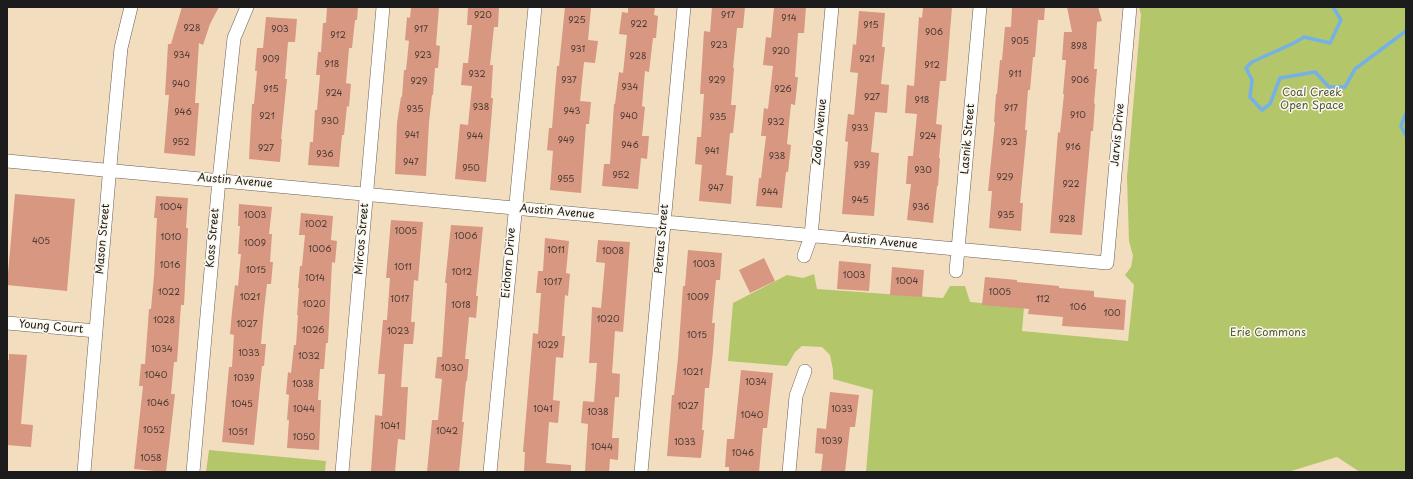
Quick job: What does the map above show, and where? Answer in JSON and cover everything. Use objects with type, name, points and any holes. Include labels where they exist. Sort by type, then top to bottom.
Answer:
[{"type":"street","name":"Mason Street","points":[[84,472],[109,170],[121,48],[131,7]]},
{"type":"street","name":"Koss Street","points":[[193,472],[218,180],[234,38],[247,7]]},
{"type":"street","name":"Mircos Street","points":[[342,472],[383,7]]},
{"type":"street","name":"Eichorn Drive","points":[[490,472],[514,208],[535,7]]},
{"type":"street","name":"Petras Street","points":[[640,472],[684,7]]},
{"type":"street","name":"Zodo Avenue","points":[[804,256],[811,236],[832,7]]},
{"type":"street","name":"Lasnik Street","points":[[956,271],[980,7]]},
{"type":"street","name":"Jarvis Drive","points":[[1107,263],[1130,7]]},
{"type":"street","name":"Austin Avenue","points":[[7,161],[1107,263]]},
{"type":"street","name":"Young Court","points":[[7,323],[96,331]]},
{"type":"street","points":[[789,472],[796,396],[805,371]]},
{"type":"green space","name":"Erie Commons","points":[[1139,7],[1406,7],[1406,472],[1360,472],[1337,457],[1288,472],[866,472],[873,390],[833,379],[830,355],[822,347],[802,346],[795,352],[787,366],[728,361],[733,303],[787,275],[803,278],[814,274],[817,289],[943,298],[950,286],[965,286],[970,302],[1024,307],[1022,331],[1128,341],[1134,285],[1125,275],[1131,267],[1133,256],[1129,241],[1127,177],[1141,15]]},
{"type":"green space","points":[[209,450],[326,461],[325,472],[206,472]]},
{"type":"building","points":[[182,7],[219,7],[210,24],[203,45],[199,43],[195,103],[199,103],[195,156],[164,153],[169,95],[165,95],[168,44],[171,44]]},
{"type":"building","points":[[327,7],[358,7],[352,48],[349,48],[346,83],[351,84],[349,107],[347,106],[344,135],[342,135],[339,167],[308,165],[310,142],[313,142],[315,110],[317,110],[320,75],[316,75],[318,52],[321,52],[323,23],[326,23]]},
{"type":"building","points":[[411,7],[439,7],[436,45],[440,46],[438,68],[435,68],[429,122],[426,176],[395,174],[397,123],[402,97],[404,70],[406,70],[409,41],[405,40],[407,17],[410,18]]},
{"type":"building","points":[[468,7],[499,7],[498,27],[494,27],[490,65],[493,65],[491,98],[493,98],[486,182],[455,179],[460,124],[468,125],[472,86],[461,85],[463,63],[468,63],[472,25],[467,25]]},
{"type":"building","points":[[565,7],[591,8],[588,40],[598,41],[595,63],[584,62],[580,101],[591,102],[589,124],[586,124],[581,193],[550,190],[553,151],[547,150],[549,128],[552,128],[557,66],[559,66]]},
{"type":"building","points":[[628,7],[655,7],[654,15],[658,16],[656,38],[653,38],[649,72],[645,71],[642,106],[645,107],[642,136],[649,136],[647,159],[641,158],[638,189],[602,186],[604,164],[610,164],[614,104],[619,72],[623,73],[627,35],[619,34],[622,12],[628,13]]},
{"type":"building","points":[[712,7],[745,7],[743,28],[737,28],[733,68],[731,105],[736,105],[733,133],[730,133],[726,175],[733,176],[731,204],[699,201],[702,165],[695,164],[697,137],[701,137],[704,94],[700,94],[704,31],[710,32]]},
{"type":"building","points":[[774,7],[806,7],[804,33],[798,33],[795,77],[798,77],[795,105],[791,104],[787,144],[791,145],[782,208],[756,206],[766,136],[761,136],[764,108],[768,109],[773,66],[763,65],[766,37],[771,38]]},
{"type":"building","points":[[923,7],[952,7],[946,81],[940,81],[936,124],[942,125],[938,186],[933,223],[907,220],[911,184],[906,184],[908,156],[913,156],[917,114],[905,113],[907,85],[914,86],[919,17],[922,18]]},
{"type":"building","points":[[1012,7],[1045,7],[1044,20],[1038,20],[1035,57],[1033,57],[1030,90],[1028,90],[1025,130],[1027,130],[1020,203],[1023,203],[1021,231],[989,228],[992,191],[988,191],[995,122],[996,94],[1000,60],[1002,60],[1005,27],[1011,27]]},
{"type":"building","points":[[1067,7],[1098,7],[1102,21],[1097,22],[1094,69],[1097,69],[1095,104],[1093,131],[1091,131],[1082,235],[1050,233],[1058,132],[1060,133],[1064,94],[1066,60],[1062,60],[1064,32],[1072,32]]},
{"type":"building","points":[[859,11],[885,13],[882,47],[885,47],[881,84],[889,85],[887,113],[875,112],[871,152],[879,153],[874,216],[842,214],[848,142],[845,141],[848,114],[854,115],[858,73],[850,72],[853,44],[856,45]]},
{"type":"building","points":[[266,17],[297,19],[295,42],[288,42],[285,79],[287,79],[280,162],[249,159],[252,104],[254,104],[257,71],[255,71],[257,48],[263,48]]},
{"type":"building","points":[[15,194],[75,199],[67,291],[7,285]]},
{"type":"building","points":[[156,196],[188,198],[184,305],[181,305],[177,362],[174,362],[171,394],[175,394],[166,472],[134,469],[143,386],[139,386],[141,364],[145,364],[149,309],[151,309],[154,276],[157,218],[154,218]]},
{"type":"building","points":[[239,204],[272,207],[269,234],[272,234],[270,262],[273,262],[271,284],[267,284],[264,310],[261,344],[266,344],[264,366],[262,366],[254,445],[222,442],[229,367],[232,367],[234,335],[230,334],[232,312],[235,285],[238,286],[241,254],[238,254],[240,226],[238,226]]},
{"type":"building","points":[[301,213],[333,216],[331,240],[337,241],[335,263],[332,262],[328,343],[326,343],[324,369],[320,369],[318,400],[321,400],[319,450],[287,448],[289,395],[286,394],[288,372],[291,373],[294,345],[296,345],[298,288],[305,235],[299,235]]},
{"type":"building","points":[[391,220],[423,222],[418,281],[414,280],[411,322],[415,322],[413,344],[404,344],[401,387],[408,387],[405,440],[398,439],[395,472],[371,471],[375,415],[382,416],[385,374],[378,374],[383,320],[387,320],[390,278],[386,278]]},
{"type":"building","points":[[451,225],[483,227],[476,296],[478,296],[476,318],[469,317],[465,359],[469,359],[462,422],[464,422],[459,472],[427,472],[432,420],[438,420],[442,379],[435,378],[437,357],[442,357],[447,283],[445,283]]},
{"type":"building","points":[[545,238],[569,241],[566,273],[570,274],[568,296],[565,295],[562,336],[565,336],[563,358],[556,357],[553,400],[560,401],[558,423],[549,422],[546,463],[571,465],[571,472],[524,472],[525,452],[523,452],[533,333],[538,334],[541,293],[536,293],[538,271],[543,271]]},
{"type":"building","points":[[598,240],[630,242],[623,332],[615,331],[612,373],[620,374],[619,397],[615,397],[612,438],[619,438],[618,460],[610,459],[609,472],[585,472],[588,424],[581,423],[583,401],[594,402],[597,363],[589,363],[592,307],[601,308],[605,263],[596,262]]},
{"type":"building","points":[[688,250],[722,253],[720,280],[716,280],[712,323],[715,323],[713,351],[709,388],[705,388],[702,430],[704,430],[701,458],[667,456],[672,395],[674,395],[678,358],[683,286],[685,286]]},
{"type":"building","points":[[764,258],[775,281],[750,293],[739,270]]},
{"type":"building","points":[[839,261],[871,264],[869,291],[837,289]]},
{"type":"building","points":[[892,267],[924,270],[922,297],[890,295]]},
{"type":"building","points":[[985,277],[1059,286],[1059,288],[1094,291],[1094,297],[1126,300],[1124,330],[1062,326],[1063,317],[1028,314],[1029,309],[982,305]]},
{"type":"building","points":[[9,354],[27,355],[21,424],[33,425],[31,447],[7,445],[7,360],[9,360]]},
{"type":"building","points":[[741,370],[773,373],[767,428],[763,428],[759,472],[729,472],[729,467],[725,467],[727,439],[734,439]]},
{"type":"building","points":[[830,392],[859,395],[855,427],[850,427],[845,472],[821,472],[823,454],[815,453],[817,428],[826,429]]},
{"type":"waterway","points":[[1333,7],[1341,20],[1330,43],[1304,37],[1252,62],[1246,68],[1252,80],[1250,97],[1262,110],[1270,104],[1280,78],[1315,72],[1329,87],[1345,87],[1355,69],[1406,31]]},
{"type":"waterway","points":[[1406,113],[1401,126],[1406,136]]},
{"type":"park label","name":"Coal Creek Open Space","points":[[1312,99]]}]
